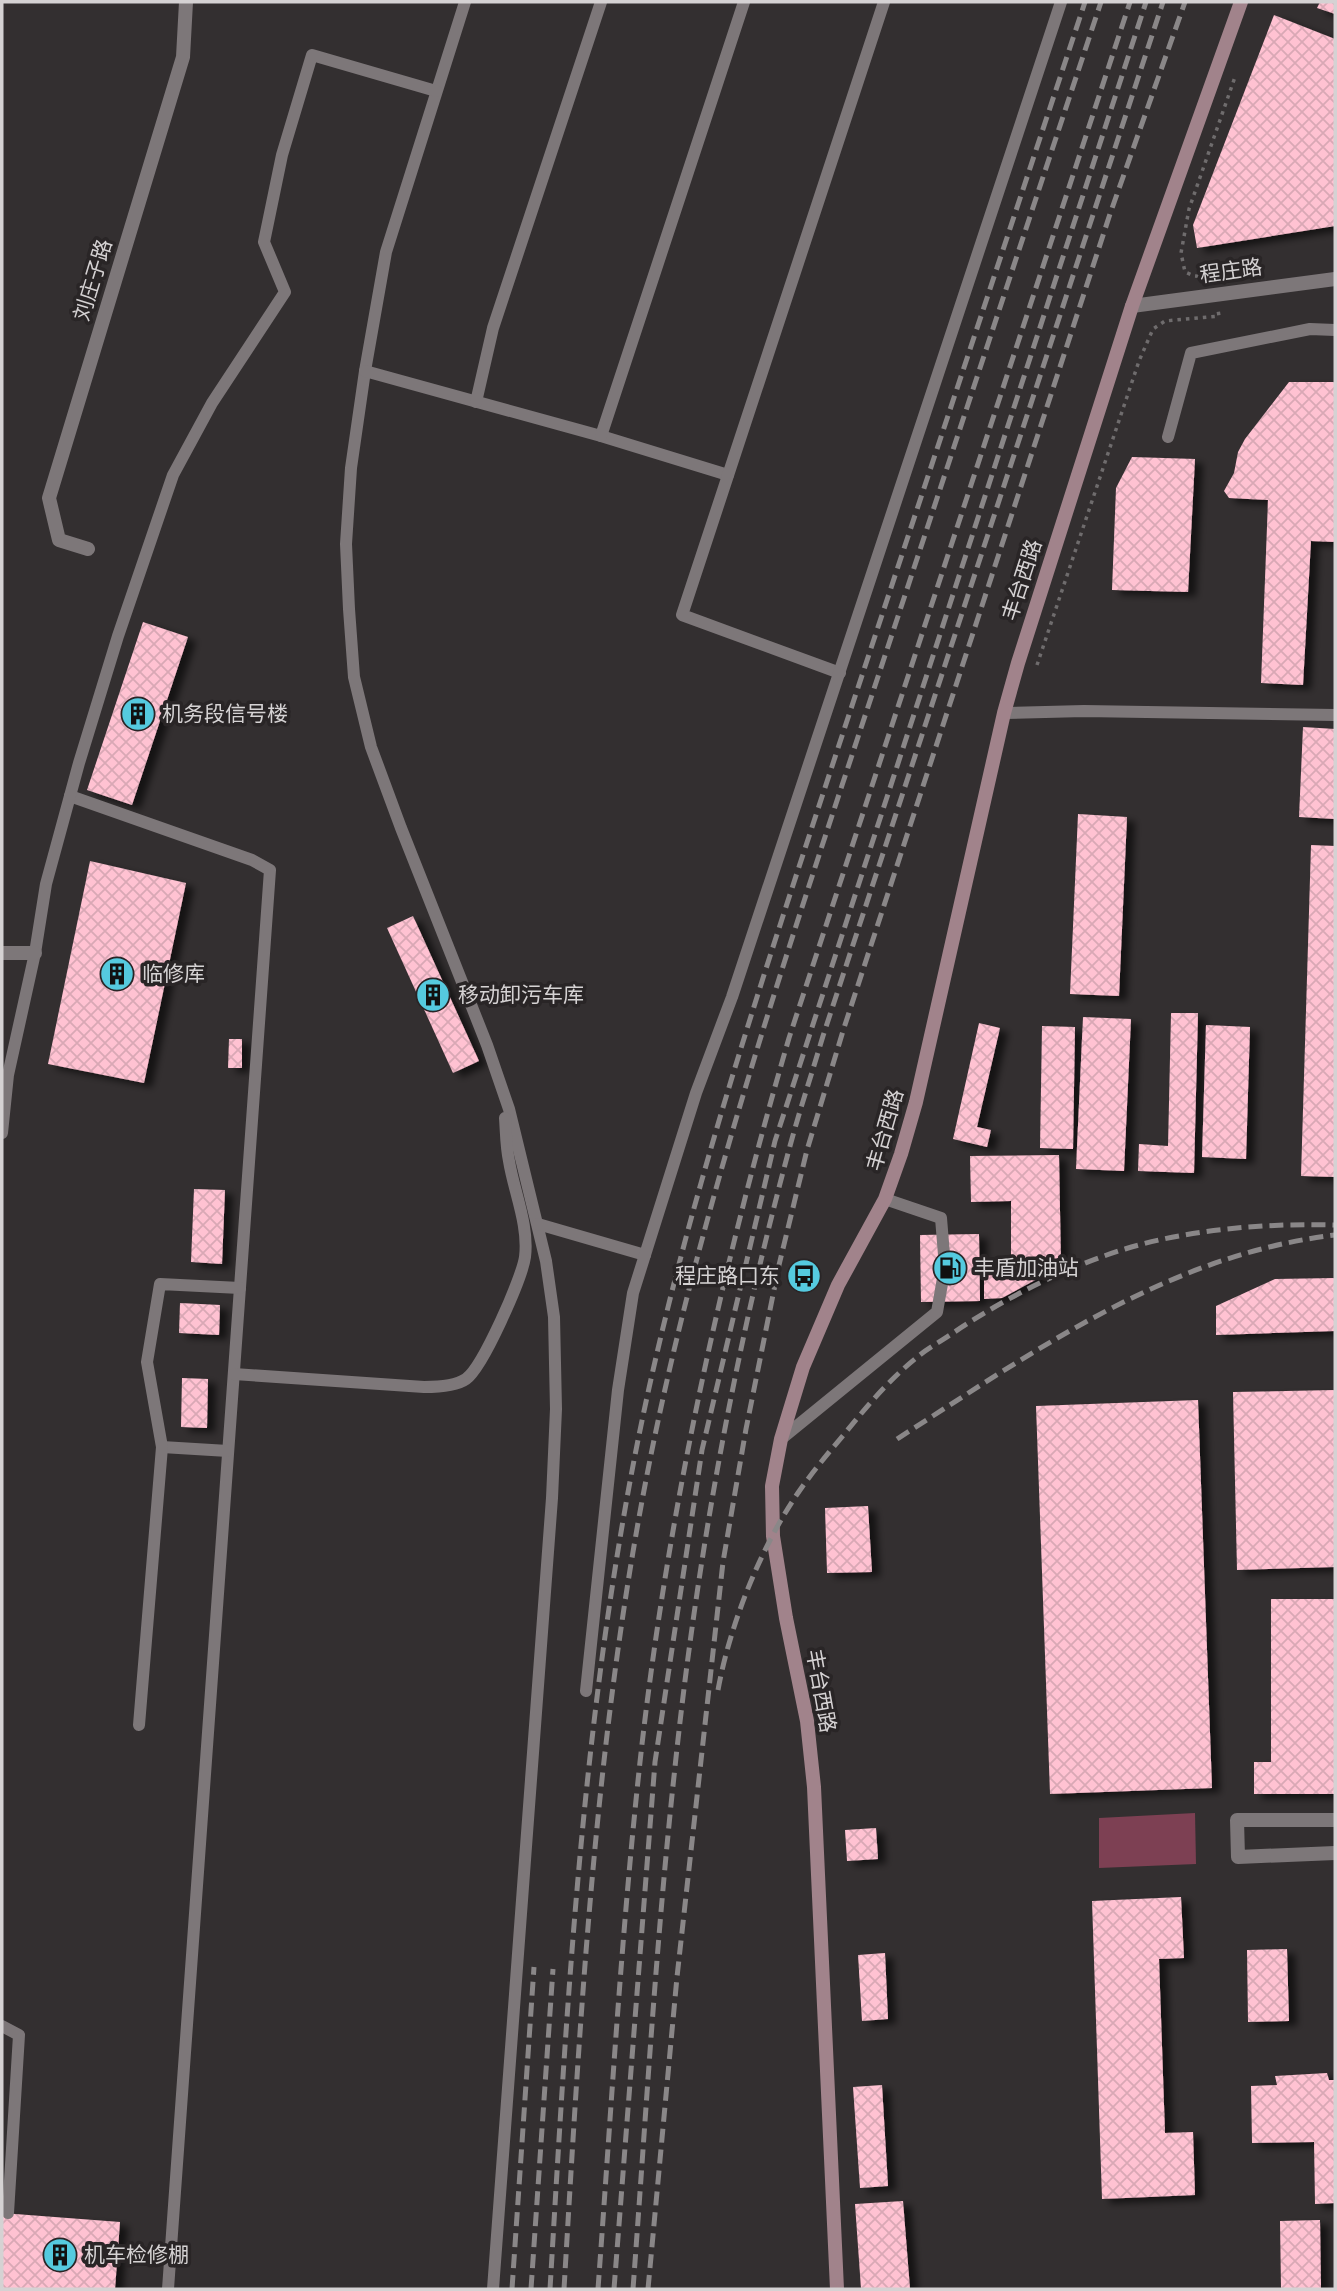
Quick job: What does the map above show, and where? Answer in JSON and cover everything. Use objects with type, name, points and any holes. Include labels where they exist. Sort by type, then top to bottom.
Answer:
[{"type":"main road","name":"丰台西路","points":[[837,2289],[814,1787],[807,1721],[773,1536],[772,1486],[781,1439],[803,1367],[838,1285],[885,1199],[901,1154],[916,1102],[1004,713],[1018,663],[1132,306],[1241,2]]},
{"type":"street","name":"刘庄子路","points":[[88,549],[59,540],[49,498],[183,57],[187,2]]},
{"type":"street","name":"程庄路","points":[[1132,306],[1335,279]]},
{"type":"street","points":[[2,953],[35,953]]},
{"type":"street","points":[[1335,1820],[1237,1820],[1238,1857],[1335,1853]]},
{"type":"lane","points":[[464,2],[386,252],[351,468],[346,544],[354,677],[371,747],[487,1045],[509,1109],[538,1224],[554,1317],[556,1409],[552,1498],[493,2289]]},
{"type":"lane","points":[[476,402],[493,328],[601,2]]},
{"type":"lane","points":[[601,436],[744,2]]},
{"type":"lane","points":[[840,673],[682,615],[884,2]]},
{"type":"lane","points":[[586,1691],[618,1390],[633,1293],[696,1093],[732,997],[1061,2]]},
{"type":"lane","points":[[2,1133],[8,1075],[35,953],[46,884],[118,636],[173,475],[212,403],[285,292],[264,242],[282,155],[312,55],[436,91]]},
{"type":"lane","points":[[1168,437],[1191,353],[1310,329],[1335,330]]},
{"type":"lane","points":[[365,371],[601,436],[728,475]]},
{"type":"lane","points":[[1004,713],[1084,711],[1335,715]]},
{"type":"lane","points":[[70,796],[252,860],[270,870],[168,2289]]},
{"type":"lane","points":[[234,1374],[424,1387],[442,1386],[466,1379],[480,1361],[492,1338],[525,1258],[525,1232],[508,1159],[505,1118],[509,1109]]},
{"type":"lane","points":[[781,1439],[937,1312],[945,1268],[941,1218],[885,1199]]},
{"type":"lane","points":[[538,1224],[645,1255]]},
{"type":"lane","points":[[139,1725],[162,1447],[147,1362],[160,1284],[240,1288]]},
{"type":"lane","points":[[162,1447],[228,1451]]},
{"type":"lane","points":[[2,2026],[19,2035],[8,2213]]},
{"type":"path","points":[[1185,272],[1181,253],[1189,209],[1236,72]]},
{"type":"path","points":[[1032,671],[1040,661],[1139,361],[1153,329],[1165,321],[1185,321]]},
{"type":"shaded area","points":[[1195,1813],[1196,1864],[1099,1868],[1099,1818]]},
{"type":"building","points":[[1320,2],[1335,2],[1335,14],[1317,8]]},
{"type":"building","points":[[1274,15],[1335,39],[1335,226],[1197,248],[1193,225]]},
{"type":"building","points":[[1289,382],[1335,382],[1335,542],[1311,541],[1303,685],[1261,683],[1268,500],[1229,498],[1224,491],[1234,473],[1238,452],[1245,439]]},
{"type":"building","points":[[1132,457],[1195,459],[1188,592],[1112,590],[1116,488]]},
{"type":"building","name":"机务段信号楼","points":[[143,622],[188,637],[132,805],[87,790]]},
{"type":"building","points":[[1303,727],[1335,729],[1335,819],[1299,817]]},
{"type":"building","points":[[1078,814],[1127,817],[1119,996],[1070,994]]},
{"type":"building","points":[[1311,845],[1335,846],[1335,1177],[1301,1176]]},
{"type":"building","name":"临修库","points":[[90,861],[186,883],[144,1083],[48,1064]]},
{"type":"building","name":"移动卸污车库","points":[[413,916],[479,1061],[453,1073],[387,928]]},
{"type":"building","points":[[1171,1013],[1198,1013],[1194,1173],[1138,1171],[1139,1144],[1168,1146]]},
{"type":"building","points":[[1083,1017],[1131,1019],[1124,1171],[1076,1169]]},
{"type":"building","points":[[979,1023],[1000,1028],[977,1127],[991,1130],[987,1147],[953,1139]]},
{"type":"building","points":[[1206,1025],[1250,1027],[1246,1159],[1202,1157]]},
{"type":"building","points":[[1042,1026],[1075,1027],[1073,1149],[1040,1148]]},
{"type":"building","points":[[229,1039],[242,1039],[242,1068],[228,1068]]},
{"type":"building","points":[[1059,1155],[1061,1266],[1002,1298],[984,1299],[984,1259],[1011,1259],[1011,1201],[971,1202],[970,1156]]},
{"type":"building","points":[[194,1189],[225,1190],[222,1264],[191,1262]]},
{"type":"building","name":"丰盾加油站","points":[[979,1234],[980,1301],[921,1302],[920,1235]]},
{"type":"building","points":[[1335,1278],[1335,1331],[1216,1335],[1216,1306],[1275,1279]]},
{"type":"building","points":[[180,1303],[220,1305],[219,1335],[179,1333]]},
{"type":"building","points":[[182,1378],[208,1379],[207,1428],[181,1427]]},
{"type":"building","points":[[1335,1390],[1335,1567],[1237,1570],[1233,1392]]},
{"type":"building","points":[[1198,1400],[1212,1788],[1050,1794],[1036,1406]]},
{"type":"building","points":[[868,1506],[872,1572],[827,1573],[825,1508]]},
{"type":"building","points":[[1271,1599],[1335,1599],[1335,1794],[1254,1794],[1254,1762],[1271,1762]]},
{"type":"building","points":[[876,1828],[878,1859],[847,1861],[845,1830]]},
{"type":"building","points":[[1181,1897],[1184,1958],[1159,1959],[1165,2133],[1193,2132],[1195,2195],[1102,2199],[1092,1901]]},
{"type":"building","points":[[1287,1949],[1289,2021],[1248,2022],[1247,1950]]},
{"type":"building","points":[[885,1953],[888,2019],[862,2021],[858,1955]]},
{"type":"building","points":[[1327,2073],[1329,2080],[1335,2080],[1335,2203],[1315,2204],[1314,2142],[1252,2143],[1251,2086],[1277,2085],[1275,2076]]},
{"type":"building","points":[[882,2085],[888,2186],[860,2188],[853,2087]]},
{"type":"building","points":[[903,2201],[910,2289],[861,2289],[855,2204]]},
{"type":"building","name":"机车检修棚","points":[[2,2213],[120,2222],[115,2289],[2,2289]]},
{"type":"building","points":[[1320,2220],[1321,2289],[1281,2289],[1280,2221]]},
{"type":"railway","points":[[550,2289],[571,1969],[590,1757],[619,1545],[657,1351],[703,1176],[755,1003],[1085,2]]},
{"type":"railway","points":[[564,2289],[585,1969],[605,1756],[634,1545],[674,1350],[696,1261],[773,996],[1101,2]]},
{"type":"railway","points":[[598,2289],[633,1828],[651,1670],[681,1487],[719,1306],[740,1216],[789,1038],[1130,2]]},
{"type":"railway","points":[[614,2289],[655,1762],[702,1450],[775,1141],[1146,2]]},
{"type":"railway","points":[[633,2289],[662,1898],[684,1689],[720,1454],[752,1299],[790,1146],[823,1036],[1163,2]]},
{"type":"railway","points":[[648,2289],[677,1977],[723,1562],[779,1265],[807,1150],[843,1031],[1110,214],[1185,2]]},
{"type":"railway","points":[[718,1690],[739,1612],[760,1560],[786,1512],[816,1468],[870,1403],[923,1353],[991,1309],[1034,1286],[1079,1265],[1125,1249],[1202,1232],[1283,1225],[1335,1225]]},
{"type":"railway","points":[[897,1439],[1052,1341],[1159,1285],[1216,1263],[1274,1246],[1335,1235]]},
{"type":"railway","points":[[512,2289],[534,1967]]},
{"type":"railway","points":[[531,2289],[553,1969]]},
{"type":"place","name":"机务段信号楼","points":[[138,714]]},
{"type":"place","name":"临修库","points":[[117,974]]},
{"type":"place","name":"移动卸污车库","points":[[433,995]]},
{"type":"place","name":"丰盾加油站","points":[[950,1268]]},
{"type":"place","name":"程庄路口东","points":[[804,1276]]},
{"type":"place","name":"机车检修棚","points":[[60,2255]]}]
